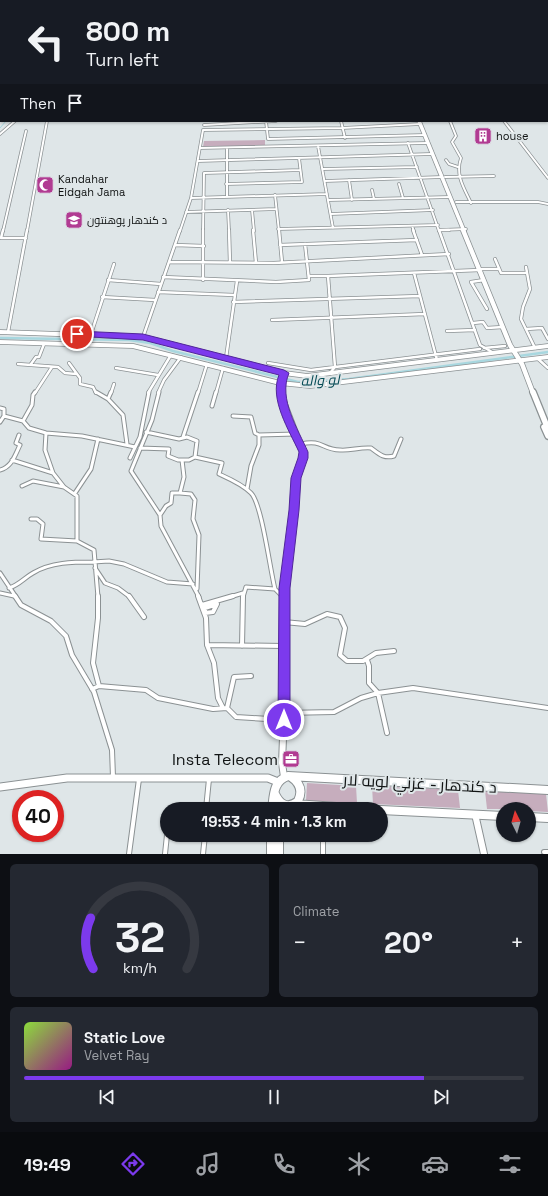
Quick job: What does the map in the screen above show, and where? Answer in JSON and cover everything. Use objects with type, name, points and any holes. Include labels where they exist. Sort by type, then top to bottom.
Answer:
[{"type":"highway","name":"د کندهار - غزني لويه لار","points":[[284,779],[548,790]]},
{"type":"highway","points":[[273,802],[274,791],[284,779],[298,781],[301,789],[300,797],[296,802]]},
{"type":"highway","points":[[274,791],[279,802]]},
{"type":"highway","name":"د کندهار - غزني لويه لار","points":[[388,810],[496,816]]},
{"type":"highway","points":[[536,817],[548,818]]},
{"type":"highway","points":[[271,842],[271,854]]},
{"type":"highway","points":[[279,842],[279,854]]},
{"type":"main road","points":[[420,122],[432,154],[456,202],[481,270],[513,345],[513,350]]},
{"type":"main road","points":[[420,122],[450,197],[465,229]]},
{"type":"main road","points":[[481,270],[503,327],[548,429]]},
{"type":"main road","points":[[541,414],[548,436]]},
{"type":"main road","points":[[0,787],[67,778],[284,779]]},
{"type":"street","points":[[0,134],[14,122]]},
{"type":"street","points":[[8,332],[47,122]]},
{"type":"street","points":[[204,125],[250,122]]},
{"type":"street","points":[[266,122],[268,139],[425,136]]},
{"type":"street","points":[[341,122],[345,138]]},
{"type":"street","points":[[143,337],[191,198],[203,130],[342,128],[420,122]]},
{"type":"street","points":[[450,122],[456,136],[452,142],[453,146],[460,158],[458,167],[460,183],[471,203]]},
{"type":"street","points":[[505,122],[548,178]]},
{"type":"street","points":[[26,131],[1,238],[26,238]]},
{"type":"street","points":[[386,131],[388,136]]},
{"type":"street","points":[[200,148],[318,146],[428,141]]},
{"type":"street","points":[[408,143],[473,323],[480,347],[476,355]]},
{"type":"street","points":[[318,146],[333,228]]},
{"type":"street","points":[[226,197],[227,148]]},
{"type":"street","points":[[198,161],[432,154]]},
{"type":"street","points":[[226,184],[302,182],[299,158]]},
{"type":"street","points":[[446,160],[449,164],[458,167]]},
{"type":"street","points":[[322,169],[417,167]]},
{"type":"street","points":[[203,280],[204,173],[300,170]]},
{"type":"street","points":[[325,181],[494,176]]},
{"type":"street","points":[[349,180],[352,200]]},
{"type":"street","points":[[399,184],[403,198]]},
{"type":"street","points":[[372,190],[374,199]]},
{"type":"street","points":[[191,198],[327,194]]},
{"type":"street","points":[[275,195],[282,262]]},
{"type":"street","points":[[329,200],[450,197]]},
{"type":"street","points":[[456,202],[538,202],[548,204]]},
{"type":"street","points":[[186,212],[276,209]]},
{"type":"street","points":[[228,210],[230,264]]},
{"type":"street","points":[[252,210],[256,263]]},
{"type":"street","points":[[331,214],[433,210]]},
{"type":"street","points":[[278,229],[438,225]]},
{"type":"street","points":[[412,226],[422,255]]},
{"type":"street","points":[[440,230],[465,229]]},
{"type":"street","points":[[280,245],[417,240]]},
{"type":"street","points":[[163,278],[237,281],[309,280],[305,244]]},
{"type":"street","points":[[175,245],[204,246]]},
{"type":"street","points":[[169,262],[230,264],[449,254]]},
{"type":"street","points":[[495,259],[501,273],[525,273]]},
{"type":"street","points":[[91,334],[114,264]]},
{"type":"street","points":[[526,267],[525,273],[530,289],[523,307],[521,319],[535,348]]},
{"type":"street","points":[[309,276],[499,269]]},
{"type":"street","points":[[414,273],[437,360]]},
{"type":"street","points":[[328,276],[335,367],[330,374]]},
{"type":"street","points":[[108,280],[161,284]]},
{"type":"street","points":[[484,280],[471,282],[487,309]]},
{"type":"street","points":[[226,358],[237,281]]},
{"type":"street","points":[[158,292],[234,295]]},
{"type":"street","points":[[233,302],[420,296]]},
{"type":"street","points":[[102,297],[155,300]]},
{"type":"street","points":[[272,320],[425,314]]},
{"type":"street","points":[[473,323],[483,322],[487,328],[503,327]]},
{"type":"street","points":[[526,329],[542,328],[548,339]]},
{"type":"street","points":[[447,331],[475,330]]},
{"type":"street","points":[[0,332],[143,337],[226,358],[282,378],[310,386],[548,357]]},
{"type":"street","points":[[1,343],[133,346],[223,368],[282,378],[330,374],[548,346]]},
{"type":"street","points":[[31,364],[36,357],[39,357],[44,344]]},
{"type":"street","points":[[484,348],[505,346]]},
{"type":"street","points":[[268,363],[304,370],[480,347],[492,353]]},
{"type":"street","points":[[130,458],[140,437],[147,408],[148,393],[171,355]]},
{"type":"street","points":[[181,357],[164,380],[158,393],[152,420],[131,471],[146,491],[160,514],[162,526],[182,568],[193,584],[202,605],[206,618],[207,645],[215,671],[218,698],[225,708],[236,717],[284,720]]},
{"type":"street","points":[[537,358],[548,368]]},
{"type":"street","points":[[69,363],[80,378],[80,384],[92,387],[96,394],[108,399],[123,415],[127,444]]},
{"type":"street","points":[[18,364],[31,364],[60,368],[65,373],[76,374]]},
{"type":"street","points":[[183,437],[207,364]]},
{"type":"street","points":[[23,421],[32,405],[33,395],[52,367]]},
{"type":"street","points":[[335,367],[343,372]]},
{"type":"street","points":[[116,368],[158,375]]},
{"type":"street","points":[[212,406],[223,368]]},
{"type":"street","points":[[282,378],[284,407],[301,444],[303,458],[296,478],[284,598],[284,720],[282,763],[284,779]]},
{"type":"street","points":[[108,399],[114,384]]},
{"type":"street","points":[[0,408],[4,409],[4,416],[0,422]]},
{"type":"street","points":[[4,416],[23,421],[29,428],[46,433],[82,436],[127,444],[135,447]]},
{"type":"street","points":[[233,416],[251,417],[254,433],[259,435],[296,434]]},
{"type":"street","points":[[146,432],[179,439],[183,437],[197,441],[195,457]]},
{"type":"street","points":[[46,433],[45,450],[53,473],[64,487]]},
{"type":"street","points":[[247,489],[251,466],[259,445],[259,435]]},
{"type":"street","points":[[0,470],[7,469],[20,445],[16,443],[18,436]]},
{"type":"street","points":[[75,493],[91,469],[98,439]]},
{"type":"street","points":[[301,444],[309,441],[318,442],[326,448],[335,450],[356,447],[370,448],[384,458],[394,456],[402,439]]},
{"type":"street","points":[[140,448],[168,449],[168,456],[182,460],[195,457],[222,463],[219,474],[238,483],[252,494],[258,508],[268,555],[269,567],[275,589],[284,598]]},
{"type":"street","points":[[12,460],[45,469],[53,473]]},
{"type":"street","points":[[180,493],[184,477],[182,460]]},
{"type":"street","points":[[22,486],[33,481],[64,487],[75,493],[77,496],[78,520],[77,541]]},
{"type":"street","points":[[160,514],[166,506],[171,503],[172,493],[191,494],[195,500],[193,519],[199,535],[197,592]]},
{"type":"street","points":[[31,519],[37,519],[43,524],[41,539],[77,541],[94,550],[94,562],[98,586],[98,618],[93,663],[99,686]]},
{"type":"street","points":[[144,617],[139,606],[121,588],[105,583],[92,562],[109,561],[124,564],[167,582],[193,584]]},
{"type":"street","points":[[9,588],[20,584],[32,573],[60,564],[94,562]]},
{"type":"street","points":[[0,573],[14,596],[21,604],[51,620],[66,636],[72,655],[92,689],[105,726],[112,750],[113,779]]},
{"type":"street","points":[[242,646],[243,593],[247,586],[275,589]]},
{"type":"street","points":[[0,593],[14,596]]},
{"type":"street","points":[[202,605],[243,593]]},
{"type":"street","points":[[284,622],[305,624],[327,614],[336,615],[343,621],[345,628],[340,655],[347,661],[367,660],[376,653],[394,651]]},
{"type":"street","points":[[207,645],[284,646]]},
{"type":"street","points":[[367,660],[369,666],[369,683],[378,693],[387,733]]},
{"type":"street","points":[[225,708],[234,677],[251,676]]},
{"type":"street","points":[[92,689],[99,686],[146,690],[158,698],[213,709],[225,708]]},
{"type":"street","points":[[284,713],[334,712],[361,698],[378,693],[413,688],[548,708]]},
{"type":"street","points":[[129,854],[139,779]]},
{"type":"street","points":[[207,802],[209,779]]},
{"type":"street","points":[[475,814],[484,854]]},
{"type":"street","points":[[165,854],[166,842]]},
{"type":"street","points":[[203,854],[204,842]]},
{"type":"street","points":[[323,842],[323,854]]},
{"type":"shaded area","points":[[265,140],[265,146],[203,147],[204,141]]},
{"type":"shaded area","points":[[307,783],[356,786],[357,802],[306,801]]},
{"type":"shaded area","points":[[372,786],[458,790],[460,808],[388,805],[388,802],[373,802]]},
{"type":"shaded area","points":[[485,791],[546,794],[548,812],[536,811],[536,802],[496,802],[496,809],[487,809]]},
{"type":"waterway","points":[[0,128],[5,122]]},
{"type":"waterway","name":"لو واله","points":[[0,338],[129,340],[150,343],[173,351],[298,382],[349,379],[548,352]]},
{"type":"place","name":"house","points":[[483,136]]},
{"type":"place","name":"Kandahar Eidgah Jama","points":[[45,185]]},
{"type":"place","name":"د کندهار پوهنتون","points":[[74,220]]},
{"type":"place","name":"Insta Telecom","points":[[291,759]]},
{"type":"route","points":[[77,334],[143,337],[284,373],[280,383],[284,407],[302,446],[303,458],[296,478],[294,510],[284,588],[284,720]]}]
